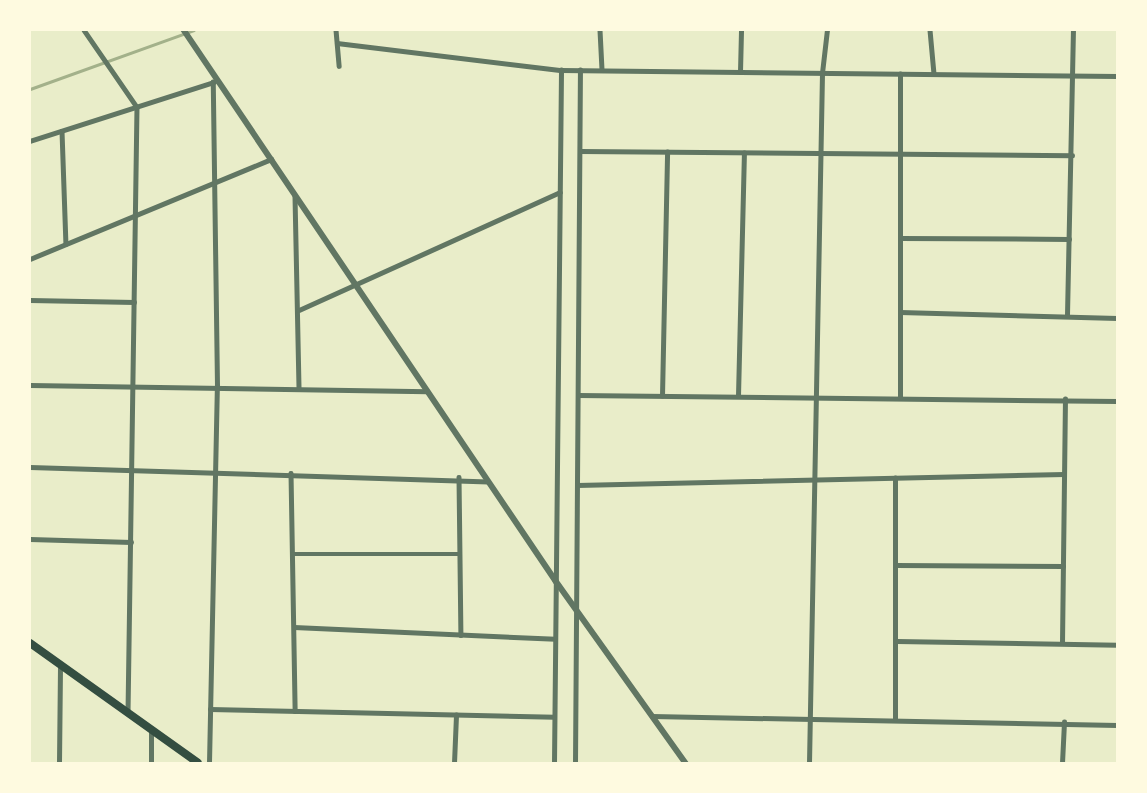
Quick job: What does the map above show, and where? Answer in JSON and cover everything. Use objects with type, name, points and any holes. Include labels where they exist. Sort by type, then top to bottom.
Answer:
[{"type":"main road","points":[[30,643],[198,763]]},
{"type":"street","points":[[84,30],[137,106],[128,714]]},
{"type":"street","points":[[184,30],[216,82],[556,581],[686,763]]},
{"type":"street","points":[[336,30],[339,66]]},
{"type":"street","points":[[600,30],[602,70]]},
{"type":"street","points":[[740,72],[741,30]]},
{"type":"street","points":[[809,763],[822,73],[827,30]]},
{"type":"street","points":[[930,30],[934,74]]},
{"type":"street","points":[[1067,316],[1074,76],[1073,30]]},
{"type":"street","points":[[337,43],[561,70],[1117,76]]},
{"type":"street","points":[[554,763],[561,70]]},
{"type":"street","points":[[575,763],[580,70]]},
{"type":"street","points":[[900,74],[900,398]]},
{"type":"street","points":[[30,141],[216,82]]},
{"type":"street","points":[[209,763],[217,386],[214,182],[216,82]]},
{"type":"street","points":[[62,131],[66,244]]},
{"type":"street","points":[[580,151],[1072,155]]},
{"type":"street","points":[[662,396],[668,152]]},
{"type":"street","points":[[738,396],[744,153]]},
{"type":"street","points":[[30,258],[270,159]]},
{"type":"street","points":[[299,310],[560,192]]},
{"type":"street","points":[[295,196],[299,310],[299,387]]},
{"type":"street","points":[[900,238],[1070,238]]},
{"type":"street","points":[[30,300],[134,302]]},
{"type":"street","points":[[900,312],[1117,318]]},
{"type":"street","points":[[30,384],[299,387],[427,391]]},
{"type":"street","points":[[578,395],[1117,401]]},
{"type":"street","points":[[1062,643],[1065,399]]},
{"type":"street","points":[[30,467],[459,477],[488,481]]},
{"type":"street","points":[[291,473],[295,711]]},
{"type":"street","points":[[577,485],[1064,474]]},
{"type":"street","points":[[459,477],[461,635]]},
{"type":"street","points":[[895,478],[897,641],[895,719]]},
{"type":"street","points":[[30,539],[131,542]]},
{"type":"street","points":[[292,554],[460,554]]},
{"type":"street","points":[[896,565],[1063,566]]},
{"type":"street","points":[[294,627],[555,639]]},
{"type":"street","points":[[897,641],[1117,645]]},
{"type":"street","points":[[59,763],[60,663]]},
{"type":"street","points":[[210,709],[554,717]]},
{"type":"street","points":[[454,763],[456,715]]},
{"type":"street","points":[[652,716],[1064,722],[1117,725]]},
{"type":"street","points":[[1062,763],[1064,722]]},
{"type":"street","points":[[151,729],[151,763]]},
{"type":"waterway","points":[[30,89],[194,30]]}]
